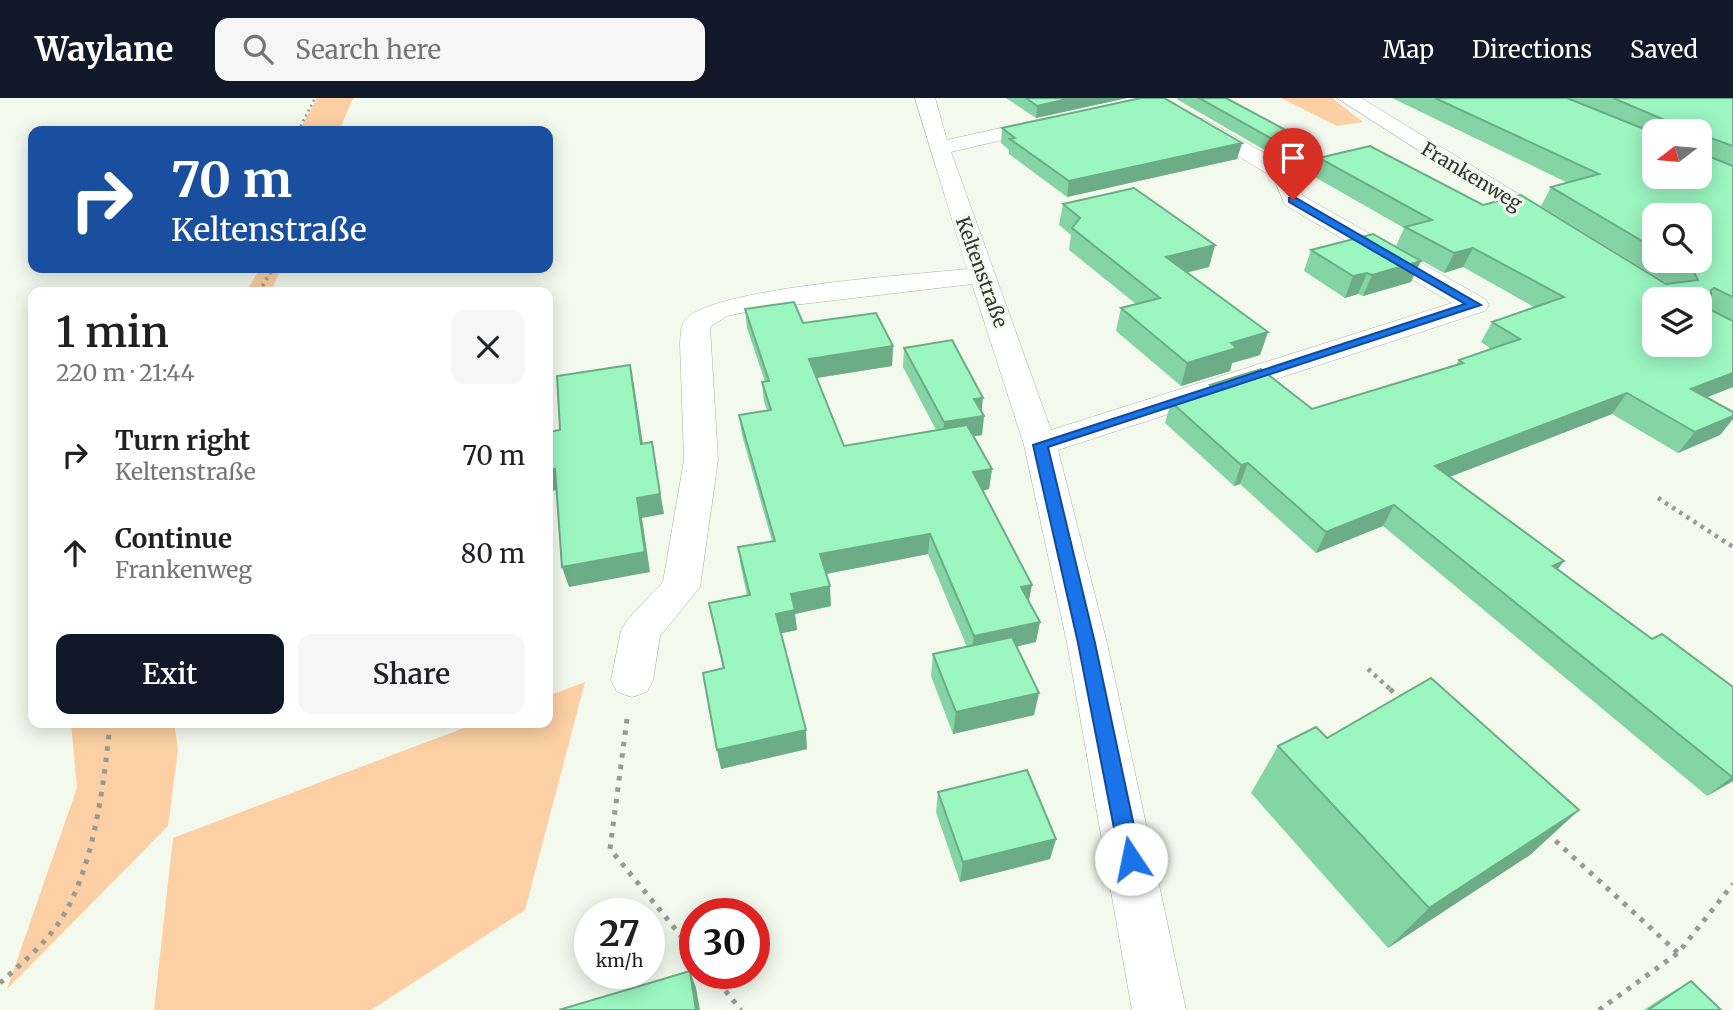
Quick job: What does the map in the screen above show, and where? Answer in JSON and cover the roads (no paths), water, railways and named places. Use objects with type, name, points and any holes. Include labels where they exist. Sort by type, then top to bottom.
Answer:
[{"type":"street","name":"Keltenstraße","points":[[925,98],[939,148],[1040,445],[1087,643],[1163,1005]]},
{"type":"street","name":"Frankenweg","points":[[1347,98],[1576,241]]},
{"type":"street","points":[[1040,445],[1414,327],[1475,305],[1293,200],[1283,173],[1180,113]]},
{"type":"street","points":[[939,148],[1067,120]]},
{"type":"street","points":[[632,680],[641,631],[681,587],[701,460],[694,344],[696,324],[718,310],[760,301],[983,275]]}]
